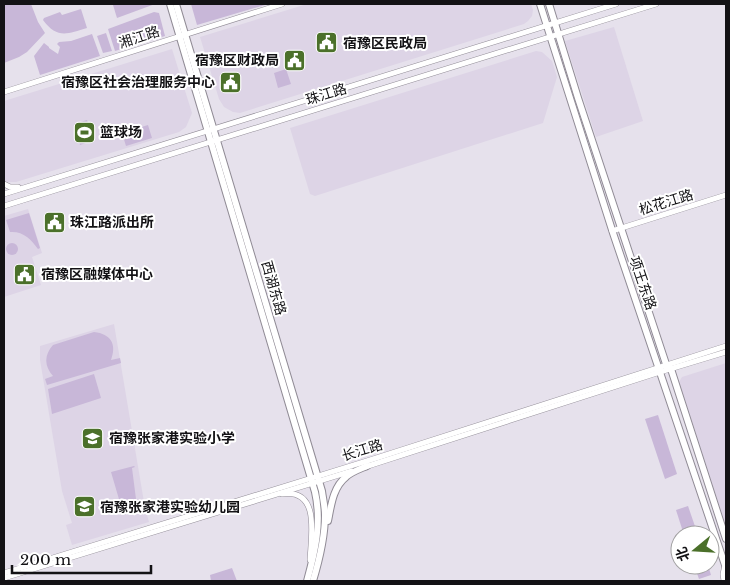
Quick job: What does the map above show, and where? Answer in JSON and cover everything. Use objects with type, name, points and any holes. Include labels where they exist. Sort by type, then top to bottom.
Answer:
[{"type":"main road","name":"西湖东路","points":[[170,4],[182,35],[211,130],[325,514],[318,563],[313,581]]},
{"type":"main road","name":"西湖东路","points":[[176,4],[182,35]]},
{"type":"main road","name":"项王东路","points":[[540,4],[612,232],[726,539]]},
{"type":"main road","name":"项王东路","points":[[549,4],[725,566]]},
{"type":"main road","points":[[318,563],[333,497],[338,486],[346,476],[367,466]]},
{"type":"main road","name":"西湖东路","points":[[307,581],[313,559],[319,519],[315,479]]},
{"type":"street","name":"湘江路","points":[[4,92],[282,4]]},
{"type":"street","name":"珠江路","points":[[4,194],[616,4]]},
{"type":"street","name":"珠江路","points":[[4,206],[656,4]]},
{"type":"street","points":[[4,184],[14,188],[28,186]]},
{"type":"street","name":"松花江路","points":[[612,232],[726,196]]},
{"type":"street","name":"长江路","points":[[4,578],[262,498],[315,479],[367,466],[726,346]]},
{"type":"street","name":"长江路","points":[[4,573],[315,479],[664,368],[726,352]]},
{"type":"street","points":[[262,498],[292,493],[300,496],[306,502],[311,511],[312,518],[309,574]]},
{"type":"street","points":[[724,581],[722,574],[725,566]]},
{"type":"shaded area","points":[[4,4],[31,4],[38,22],[45,33],[27,52],[4,63]]},
{"type":"shaded area","points":[[155,4],[117,18],[113,5]]},
{"type":"shaded area","points":[[191,4],[268,4],[197,25]]},
{"type":"shaded area","points":[[307,4],[531,4],[533,10],[532,16],[524,24],[240,113],[233,112],[224,107],[219,99],[200,37]]},
{"type":"shaded area","points":[[81,9],[87,28],[63,33],[53,30],[43,20],[60,12],[62,15]]},
{"type":"shaded area","points":[[154,12],[159,13],[165,36],[115,51],[108,29]]},
{"type":"shaded area","points":[[614,27],[643,121],[596,137],[565,41]]},
{"type":"shaded area","points":[[106,33],[112,51],[103,53],[97,36]]},
{"type":"shaded area","points":[[92,34],[100,56],[40,75],[34,56],[44,43],[58,54],[60,47],[57,44],[59,42],[71,41]]},
{"type":"shaded area","points":[[172,49],[192,113],[186,127],[179,132],[16,182],[4,181],[4,101]]},
{"type":"shaded area","points":[[536,51],[542,52],[552,61],[557,77],[543,123],[315,196],[310,194],[290,128]]},
{"type":"shaded area","points":[[286,69],[291,84],[278,88],[274,73]]},
{"type":"shaded area","name":"篮球场","points":[[87,120],[94,140],[80,145],[74,124]]},
{"type":"shaded area","points":[[148,125],[152,138],[126,146],[122,133]]},
{"type":"shaded area","points":[[28,209],[42,253],[32,257],[41,285],[4,297],[4,216]]},
{"type":"shaded area","points":[[29,213],[40,248],[38,249],[26,236],[10,232],[6,220]]},
{"type":"shaded area","points":[[14,243],[17,244],[17,254],[10,255],[7,254],[6,247],[7,244]]},
{"type":"shaded area","name":"宿豫张家港实验小学","points":[[114,324],[145,508],[149,522],[72,545],[66,525],[72,523],[62,491],[40,360],[40,346]]},
{"type":"shaded area","points":[[94,332],[105,335],[111,341],[113,354],[111,360],[120,358],[121,363],[47,385],[45,379],[53,376],[46,360],[53,345]]},
{"type":"shaded area","points":[[726,363],[726,526],[679,382],[682,377]]},
{"type":"shaded area","points":[[94,374],[101,398],[52,414],[48,389]]},
{"type":"shaded area","points":[[658,415],[677,474],[665,479],[645,419]]},
{"type":"shaded area","points":[[134,466],[132,468],[136,499],[139,500],[121,506],[111,472]]},
{"type":"shaded area","points":[[688,506],[695,525],[681,525],[676,510]]},
{"type":"shaded area","points":[[232,568],[237,581],[211,581],[210,575]]},
{"type":"shaded area","points":[[698,575],[711,575],[699,579]]},
{"type":"place","name":"宿豫区民政局","points":[[327,43]]},
{"type":"place","name":"宿豫区财政局","points":[[295,60]]},
{"type":"place","name":"宿豫区社会治理服务中心","points":[[231,82]]},
{"type":"place","name":"篮球场","points":[[84,132]]},
{"type":"place","name":"珠江路派出所","points":[[54,222]]},
{"type":"place","name":"宿豫区融媒体中心","points":[[25,274]]},
{"type":"place","name":"宿豫张家港实验小学","points":[[93,438]]},
{"type":"place","name":"宿豫张家港实验幼儿园","points":[[84,507]]}]
